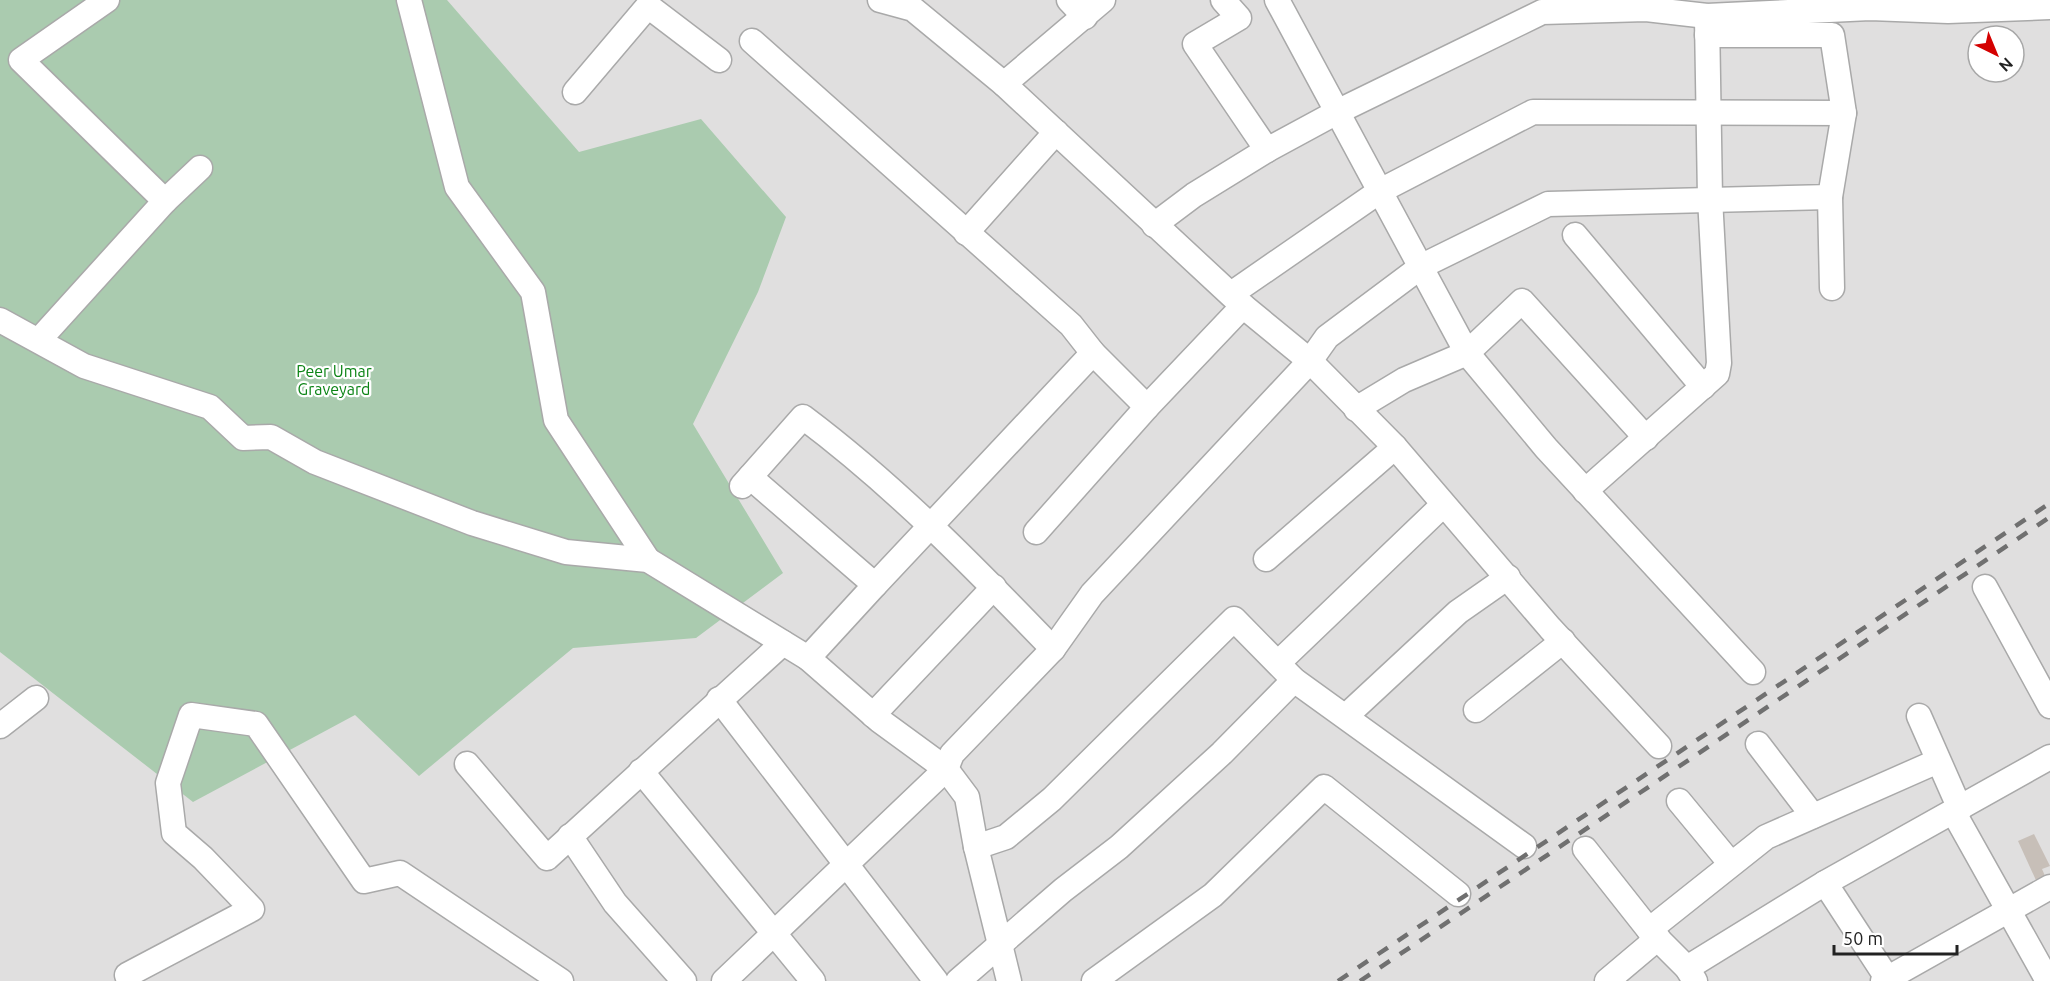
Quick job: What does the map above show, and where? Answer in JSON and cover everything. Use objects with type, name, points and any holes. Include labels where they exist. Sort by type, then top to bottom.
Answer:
[{"type":"street","points":[[409,0],[457,187],[533,292],[556,420],[648,560],[808,658],[873,715],[946,770],[968,797],[976,847],[998,944],[1009,981]]},
{"type":"street","points":[[880,0],[913,9],[1004,84],[1154,225],[1237,300],[1310,361],[1395,447],[1563,641],[1659,746]]},
{"type":"street","points":[[1004,84],[1077,9],[1103,0]]},
{"type":"street","points":[[1223,0],[1239,18],[1195,44],[1267,150]]},
{"type":"street","points":[[1277,0],[1339,111],[1467,353],[1585,491],[1753,672]]},
{"type":"street","points":[[103,1],[21,60],[165,201]]},
{"type":"street","points":[[575,92],[651,3],[719,60]]},
{"type":"street","points":[[1707,25],[1870,8],[1948,11],[2050,7]]},
{"type":"street","points":[[1154,225],[1194,195],[1267,150],[1339,111],[1542,12],[1646,9],[1707,25],[1832,35],[1844,113],[1830,197],[1832,288]]},
{"type":"street","points":[[1585,491],[1717,374],[1719,363],[1710,198],[1707,25]]},
{"type":"street","points":[[752,41],[1071,325],[1093,353],[1148,407]]},
{"type":"street","points":[[1036,532],[1148,407],[1237,300],[1380,191],[1533,112],[1844,113]]},
{"type":"street","points":[[966,233],[1056,132]]},
{"type":"street","points":[[39,340],[165,201],[200,168]]},
{"type":"street","points":[[724,981],[946,770],[952,754],[1053,649],[1092,594],[1310,361],[1327,337],[1422,266],[1548,204],[1710,198],[1830,197]]},
{"type":"street","points":[[1575,235],[1703,387]]},
{"type":"street","points":[[1356,409],[1404,380],[1467,353],[1522,301],[1646,438]]},
{"type":"street","points":[[0,320],[84,366],[210,407],[243,438],[271,438],[315,462],[472,523],[566,552],[648,560]]},
{"type":"street","points":[[808,658],[1093,353]]},
{"type":"street","points":[[875,585],[746,481],[803,417],[850,452],[931,525],[1053,649]]},
{"type":"street","points":[[1266,559],[1395,447]]},
{"type":"street","points":[[958,981],[1063,890],[1119,848],[1222,753],[1286,672],[1443,505]]},
{"type":"street","points":[[1346,716],[1458,612],[1508,577]]},
{"type":"street","points":[[873,715],[994,587]]},
{"type":"street","points":[[1985,587],[2050,706]]},
{"type":"street","points":[[976,847],[1006,837],[1052,799],[1234,619],[1286,672],[1524,846]]},
{"type":"street","points":[[1476,710],[1563,641]]},
{"type":"street","points":[[466,764],[547,858],[783,643]]},
{"type":"street","points":[[0,726],[36,698]]},
{"type":"street","points":[[719,699],[936,981]]},
{"type":"street","points":[[129,981],[127,975],[252,909],[203,858],[174,833],[168,783],[190,716],[256,724],[364,881],[400,873],[561,981]]},
{"type":"street","points":[[1919,716],[1957,811],[2043,975]]},
{"type":"street","points":[[1758,744],[1813,816]]},
{"type":"street","points":[[1585,849],[1654,934],[1691,975],[1744,935],[1825,883],[2050,757]]},
{"type":"street","points":[[1607,981],[1654,934],[1731,864],[1766,837],[1938,761]]},
{"type":"street","points":[[641,771],[813,981]]},
{"type":"street","points":[[1094,981],[1213,895],[1324,787],[1458,894]]},
{"type":"street","points":[[1679,801],[1731,864]]},
{"type":"street","points":[[570,836],[615,903],[684,981]]},
{"type":"street","points":[[1825,883],[1887,980],[2050,887]]},
{"type":"shaded area","points":[[0,0],[2050,0],[2050,981],[0,981]]},
{"type":"green space","name":"Peer Umar Graveyard","points":[[0,0],[447,0],[579,152],[701,119],[786,217],[758,292],[693,424],[783,573],[696,638],[573,648],[419,776],[355,715],[193,802],[0,652]]},
{"type":"building","points":[[2034,834],[2050,866],[2042,869],[2049,885],[2040,889],[2018,841]]},
{"type":"railway","points":[[1338,981],[2050,503]]},
{"type":"railway","points":[[1360,981],[2050,517]]}]
